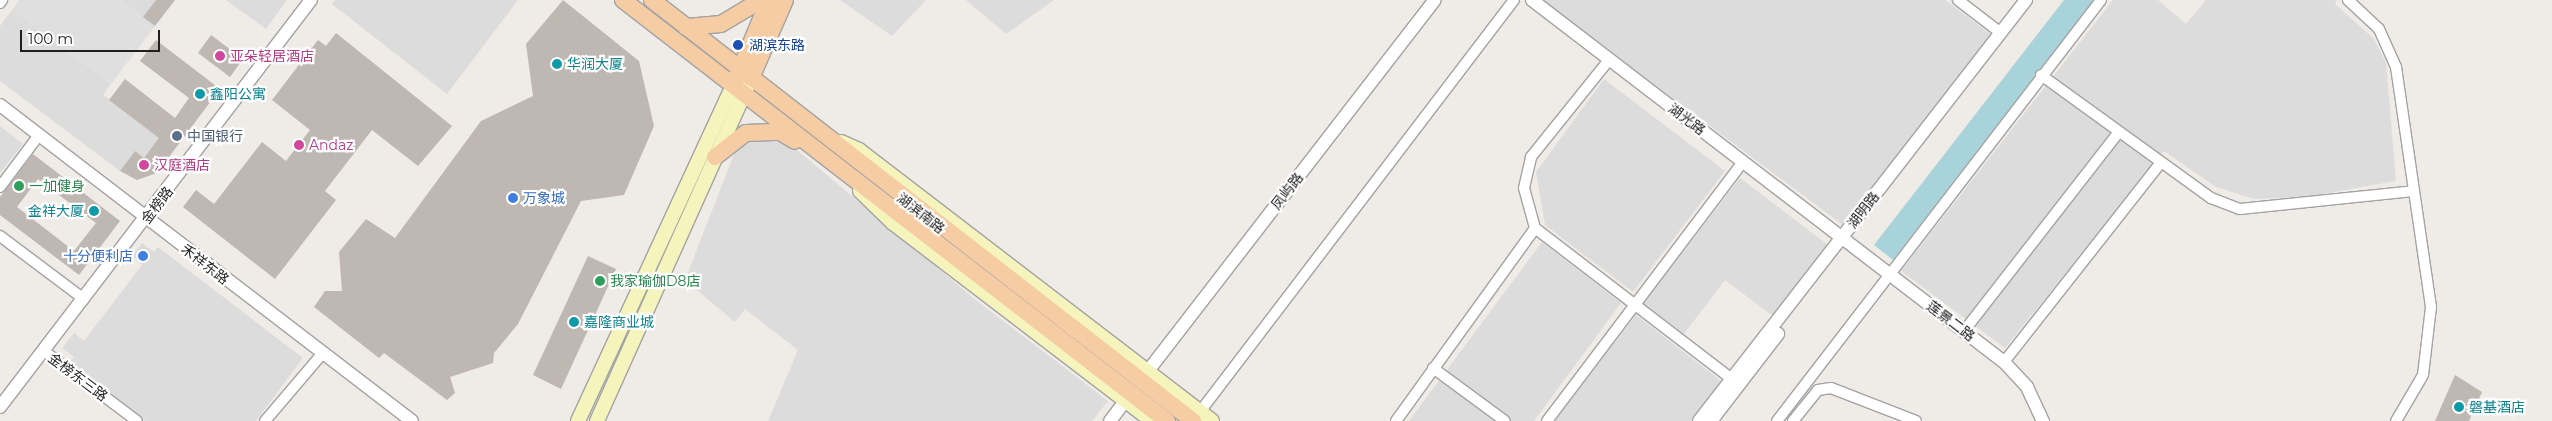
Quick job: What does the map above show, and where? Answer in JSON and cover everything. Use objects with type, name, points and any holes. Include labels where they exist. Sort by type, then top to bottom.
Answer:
[{"type":"main road","name":"湖滨南路","points":[[623,0],[812,128],[1136,387],[1167,421]]},
{"type":"main road","name":"湖滨南路","points":[[652,0],[686,28],[827,159],[1136,387],[1195,418]]},
{"type":"main road","points":[[686,28],[721,24],[761,0]]},
{"type":"main road","points":[[597,421],[715,157],[769,0]]},
{"type":"main road","points":[[578,421],[742,81],[785,0]]},
{"type":"main road","points":[[715,157],[746,133],[780,132],[827,159]]},
{"type":"main road","name":"湖滨南路","points":[[1136,387],[1152,421]]},
{"type":"main road","points":[[1195,418],[1212,421]]},
{"type":"street","name":"金榜路","points":[[0,407],[147,218],[311,0]]},
{"type":"street","name":"凤屿路","points":[[1110,421],[1435,0]]},
{"type":"street","points":[[1195,418],[1514,0]]},
{"type":"street","name":"湖光路","points":[[1532,0],[1845,240]]},
{"type":"street","points":[[1958,0],[2001,33]]},
{"type":"street","name":"湖明路","points":[[1711,421],[2026,0]]},
{"type":"street","name":"湖明路","points":[[1699,421],[2036,0]]},
{"type":"street","points":[[1777,421],[2041,75],[2101,0]]},
{"type":"street","points":[[2348,0],[2379,29],[2396,67],[2431,307],[2423,375],[2396,421]]},
{"type":"street","points":[[1609,60],[1531,157],[1524,188],[1535,228],[1732,379]]},
{"type":"street","points":[[2041,75],[2160,164],[2211,198],[2240,209],[2413,191]]},
{"type":"street","name":"禾祥东路","points":[[0,105],[322,354],[412,421]]},
{"type":"street","points":[[1964,331],[2118,133]]},
{"type":"street","points":[[0,187],[39,135]]},
{"type":"street","points":[[1547,421],[1743,162]]},
{"type":"street","points":[[2004,362],[2160,164]]},
{"type":"street","points":[[1396,421],[1535,228]]},
{"type":"street","points":[[0,236],[84,299]]},
{"type":"street","name":"莲景二路","points":[[1845,240],[2004,362],[2027,387],[2043,421]]},
{"type":"street","name":"金榜东三路","points":[[44,351],[134,420]]},
{"type":"street","points":[[265,421],[322,354]]},
{"type":"street","points":[[1434,368],[1505,421]]},
{"type":"street","points":[[1793,421],[1818,390],[1832,388],[1916,421]]},
{"type":"shaded area","points":[[19,0],[121,0],[155,26],[111,84],[12,10]]},
{"type":"shaded area","points":[[121,0],[156,0],[143,17]]},
{"type":"shaded area","points":[[226,0],[287,0],[266,29]]},
{"type":"shaded area","points":[[335,0],[518,0],[447,94],[332,4]]},
{"type":"shaded area","points":[[840,0],[926,0],[892,36]]},
{"type":"shaded area","points":[[966,0],[1054,0],[1006,34]]},
{"type":"shaded area","points":[[1541,0],[1945,0],[1990,34],[1847,228]]},
{"type":"shaded area","points":[[2113,0],[2158,0],[2186,24],[2206,0],[2337,0],[2335,4],[2374,39],[2386,63],[2396,181],[2311,196],[2254,199],[2216,187],[2164,151],[2005,348],[1901,271]]},
{"type":"shaded area","points":[[12,10],[111,84],[103,95],[175,149],[144,158],[135,151],[120,171],[0,81],[0,26]]},
{"type":"shaded area","points":[[1604,79],[1725,171],[1633,292],[1545,225],[1536,172]]},
{"type":"shaded area","points":[[0,126],[23,144],[0,173]]},
{"type":"shaded area","points":[[771,136],[797,150],[977,301],[1108,401],[1092,421],[768,421],[798,350],[745,309],[735,322],[685,280],[736,149],[751,139]]},
{"type":"shaded area","points":[[1740,178],[1828,245],[1773,316],[1725,280],[1683,335],[1643,304]]},
{"type":"shaded area","points":[[1542,242],[1621,303],[1534,421],[1409,421]]},
{"type":"shaded area","points":[[142,243],[154,252],[158,247],[303,358],[256,421],[145,421],[69,362],[74,357],[62,348],[74,333],[84,341],[142,265],[132,256]]},
{"type":"shaded area","points":[[1636,315],[1721,381],[1691,421],[1554,421]]},
{"type":"water","points":[[2064,0],[2094,0],[1893,260],[1874,245]]},
{"type":"building","points":[[156,0],[175,0],[155,26],[143,17]]},
{"type":"building","name":"万象城","points":[[563,0],[639,61],[654,126],[624,195],[581,201],[518,324],[494,353],[493,363],[450,377],[455,393],[447,400],[384,353],[379,358],[314,307],[325,291],[342,291],[339,252],[366,219],[395,238],[481,121],[533,96],[526,44]]},
{"type":"building","points":[[336,33],[452,126],[418,166],[372,130],[325,191],[336,200],[275,279],[183,207],[196,190],[214,204],[262,142],[286,161],[310,130],[272,100],[318,40],[326,46]]},
{"type":"building","name":"亚朵轻居酒店","points":[[211,35],[243,59],[230,77],[198,53]]},
{"type":"building","name":"鑫阳公寓","points":[[156,40],[220,89],[157,173],[137,180],[120,171],[135,151],[144,158],[159,138],[109,100],[125,79],[175,118],[189,98],[140,61]]},
{"type":"building","name":"金祥大厦","points":[[33,154],[120,221],[79,275],[0,215],[0,197]],"holes":[[[38,179],[96,223],[74,251],[17,207]]]},
{"type":"building","name":"嘉隆商业城","points":[[588,256],[616,269],[561,389],[533,375]]},
{"type":"building","name":"磐基酒店","points":[[2455,375],[2482,392],[2469,421],[2435,421]]},
{"type":"place","name":"湖滨东路","points":[[738,45]]},
{"type":"place","name":"亚朵轻居酒店","points":[[220,56]]},
{"type":"place","name":"华润大厦","points":[[557,64]]},
{"type":"place","name":"鑫阳公寓","points":[[200,94]]},
{"type":"place","name":"中国银行","points":[[177,136]]},
{"type":"place","name":"Andaz","points":[[299,145]]},
{"type":"place","name":"汉庭酒店","points":[[144,165]]},
{"type":"place","name":"一加健身","points":[[19,186]]},
{"type":"place","name":"万象城","points":[[513,198]]},
{"type":"place","name":"金祥大厦","points":[[94,211]]},
{"type":"place","name":"十分便利店","points":[[143,256]]},
{"type":"place","name":"我家瑜伽D8店","points":[[600,281]]},
{"type":"place","name":"嘉隆商业城","points":[[574,322]]},
{"type":"place","name":"磐基酒店","points":[[2459,407]]}]
